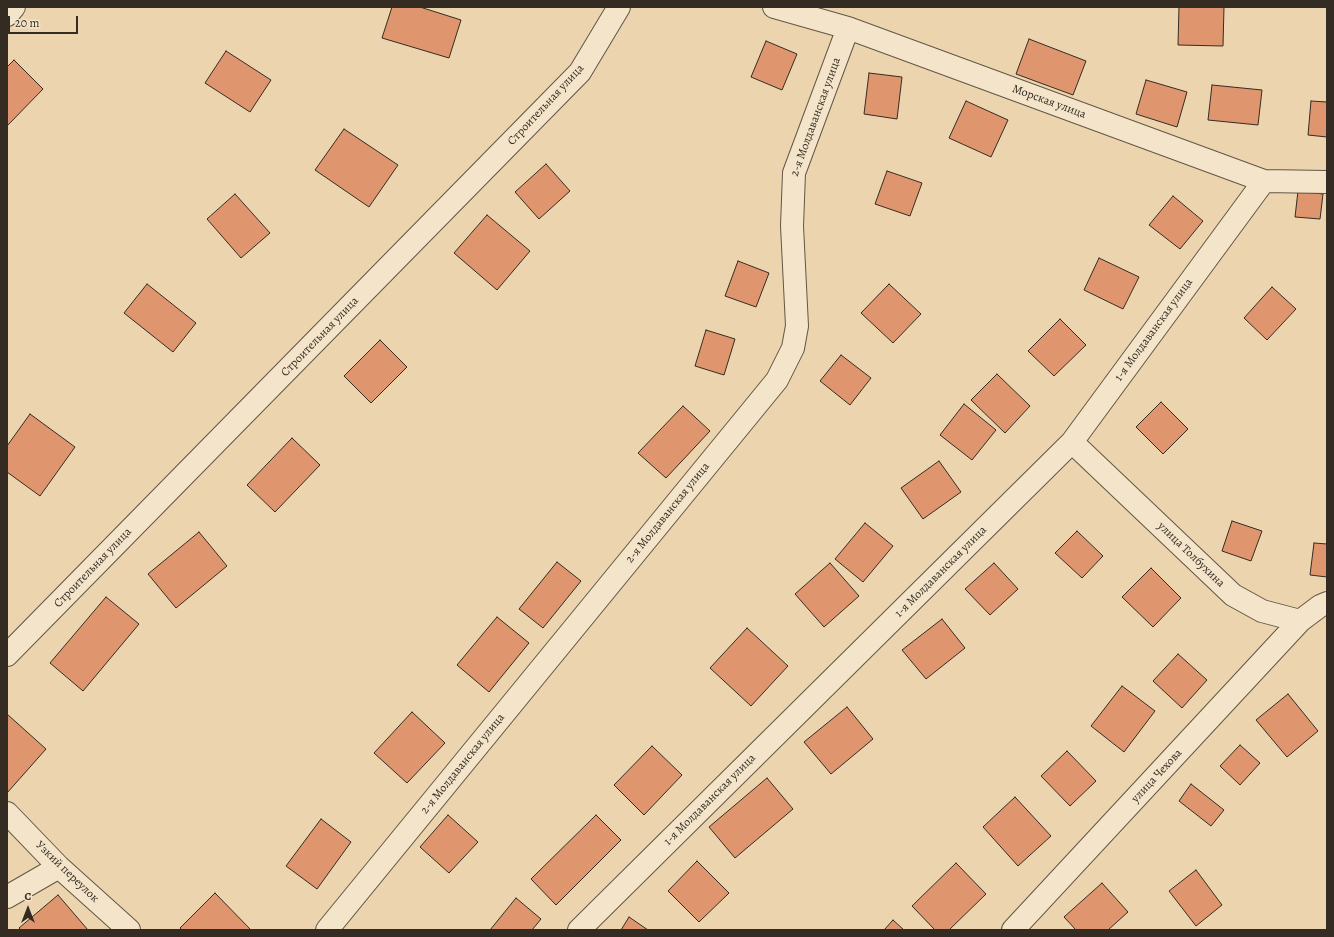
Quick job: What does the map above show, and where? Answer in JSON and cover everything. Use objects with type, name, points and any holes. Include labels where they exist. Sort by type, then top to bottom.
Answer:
[{"type":"street","points":[[7,15],[14,7]]},
{"type":"street","name":"Строительная улица","points":[[7,655],[580,72],[619,7]]},
{"type":"street","name":"Морская улица","points":[[774,7],[848,28],[1264,181],[1327,182]]},
{"type":"street","name":"2-я Молдаванская улица","points":[[327,930],[777,380],[792,348],[797,326],[792,226],[794,173],[848,28]]},
{"type":"street","name":"1-я Молдаванская улица","points":[[579,930],[1072,442],[1264,181]]},
{"type":"street","name":"улица Толбухина","points":[[1072,442],[1233,595],[1262,611],[1300,621]]},
{"type":"street","points":[[1300,621],[1320,606],[1327,603]]},
{"type":"street","name":"улица Чехова","points":[[1013,930],[1300,621]]},
{"type":"street","name":"Узкий переулок","points":[[7,812],[60,867],[129,930]]},
{"type":"street","points":[[7,897],[60,867]]},
{"type":"building","points":[[392,7],[420,7],[461,20],[449,58],[382,38]]},
{"type":"building","points":[[1179,7],[1224,7],[1223,46],[1178,45]]},
{"type":"building","points":[[1029,39],[1086,61],[1073,95],[1016,74]]},
{"type":"building","points":[[766,41],[797,54],[782,90],[751,77]]},
{"type":"building","points":[[226,51],[271,80],[250,112],[205,83]]},
{"type":"building","points":[[14,60],[43,89],[7,126],[7,67]]},
{"type":"building","points":[[869,73],[902,77],[897,119],[864,114]]},
{"type":"building","points":[[1146,80],[1187,92],[1177,127],[1136,114]]},
{"type":"building","points":[[1212,85],[1262,90],[1258,125],[1208,120]]},
{"type":"building","points":[[966,101],[1008,120],[991,157],[949,138]]},
{"type":"building","points":[[1311,101],[1327,102],[1327,137],[1308,135]]},
{"type":"building","points":[[344,129],[398,165],[369,207],[315,170]]},
{"type":"building","points":[[546,164],[570,191],[539,219],[515,192]]},
{"type":"building","points":[[887,171],[922,183],[910,216],[875,204]]},
{"type":"building","points":[[1298,191],[1323,194],[1320,219],[1295,217]]},
{"type":"building","points":[[235,194],[270,233],[241,258],[207,219]]},
{"type":"building","points":[[1173,196],[1203,221],[1180,249],[1149,225]]},
{"type":"building","points":[[487,215],[530,251],[497,290],[454,253]]},
{"type":"building","points":[[1099,258],[1139,277],[1123,309],[1084,290]]},
{"type":"building","points":[[738,261],[769,273],[756,307],[725,296]]},
{"type":"building","points":[[147,284],[196,323],[173,352],[124,313]]},
{"type":"building","points":[[889,284],[921,314],[893,343],[861,313]]},
{"type":"building","points":[[1272,287],[1296,309],[1267,340],[1244,318]]},
{"type":"building","points":[[1060,319],[1086,345],[1054,376],[1028,351]]},
{"type":"building","points":[[706,330],[735,339],[724,375],[695,366]]},
{"type":"building","points":[[380,340],[407,367],[371,403],[344,376]]},
{"type":"building","points":[[841,355],[871,378],[850,405],[820,381]]},
{"type":"building","points":[[997,374],[1030,406],[1005,433],[971,400]]},
{"type":"building","points":[[1161,402],[1188,429],[1163,454],[1136,427]]},
{"type":"building","points":[[964,404],[996,430],[972,460],[940,435]]},
{"type":"building","points":[[683,406],[710,431],[666,478],[638,453]]},
{"type":"building","points":[[30,414],[75,447],[40,496],[7,472],[7,446]]},
{"type":"building","points":[[292,438],[320,465],[275,512],[247,485]]},
{"type":"building","points":[[939,461],[961,492],[923,519],[901,488]]},
{"type":"building","points":[[1232,521],[1262,531],[1251,561],[1222,551]]},
{"type":"building","points":[[865,523],[893,546],[863,582],[835,559]]},
{"type":"building","points":[[1077,531],[1103,556],[1082,578],[1055,553]]},
{"type":"building","points":[[199,532],[227,566],[176,608],[148,574]]},
{"type":"building","points":[[1314,543],[1327,544],[1327,577],[1310,575]]},
{"type":"building","points":[[557,562],[581,581],[543,628],[519,609]]},
{"type":"building","points":[[830,563],[859,596],[824,627],[795,594]]},
{"type":"building","points":[[994,563],[1018,589],[990,615],[965,589]]},
{"type":"building","points":[[1151,568],[1181,598],[1153,627],[1122,597]]},
{"type":"building","points":[[106,597],[139,624],[83,691],[50,663]]},
{"type":"building","points":[[497,617],[529,643],[489,692],[457,665]]},
{"type":"building","points":[[942,619],[965,648],[926,679],[902,650]]},
{"type":"building","points":[[747,628],[788,666],[751,706],[710,668]]},
{"type":"building","points":[[1178,654],[1207,680],[1182,708],[1153,681]]},
{"type":"building","points":[[1122,686],[1155,711],[1124,752],[1091,726]]},
{"type":"building","points":[[1288,694],[1318,731],[1287,757],[1256,720]]},
{"type":"building","points":[[847,707],[873,739],[831,774],[804,742]]},
{"type":"building","points":[[412,712],[445,743],[407,783],[374,753]]},
{"type":"building","points":[[7,714],[46,749],[7,793]]},
{"type":"building","points":[[1240,745],[1260,763],[1240,785],[1220,766]]},
{"type":"building","points":[[652,746],[682,775],[644,815],[614,785]]},
{"type":"building","points":[[1067,751],[1096,781],[1070,806],[1041,776]]},
{"type":"building","points":[[767,778],[793,809],[735,858],[709,827]]},
{"type":"building","points":[[1191,784],[1224,810],[1211,826],[1179,801]]},
{"type":"building","points":[[1015,797],[1051,836],[1018,866],[983,827]]},
{"type":"building","points":[[448,815],[478,842],[449,873],[420,847]]},
{"type":"building","points":[[596,815],[621,840],[556,905],[531,879]]},
{"type":"building","points":[[321,819],[351,842],[317,889],[286,866]]},
{"type":"building","points":[[697,861],[729,893],[699,922],[668,891]]},
{"type":"building","points":[[956,863],[986,894],[949,930],[935,930],[912,906]]},
{"type":"building","points":[[1196,870],[1222,905],[1196,926],[1169,891]]},
{"type":"building","points":[[1102,883],[1128,912],[1108,930],[1076,930],[1064,917]]},
{"type":"building","points":[[215,893],[251,930],[182,930],[180,928]]},
{"type":"building","points":[[58,895],[88,930],[21,930],[19,928]]},
{"type":"building","points":[[516,898],[541,919],[532,930],[490,930]]},
{"type":"building","points":[[629,917],[648,930],[621,930]]},
{"type":"building","points":[[893,920],[904,930],[884,930]]}]
